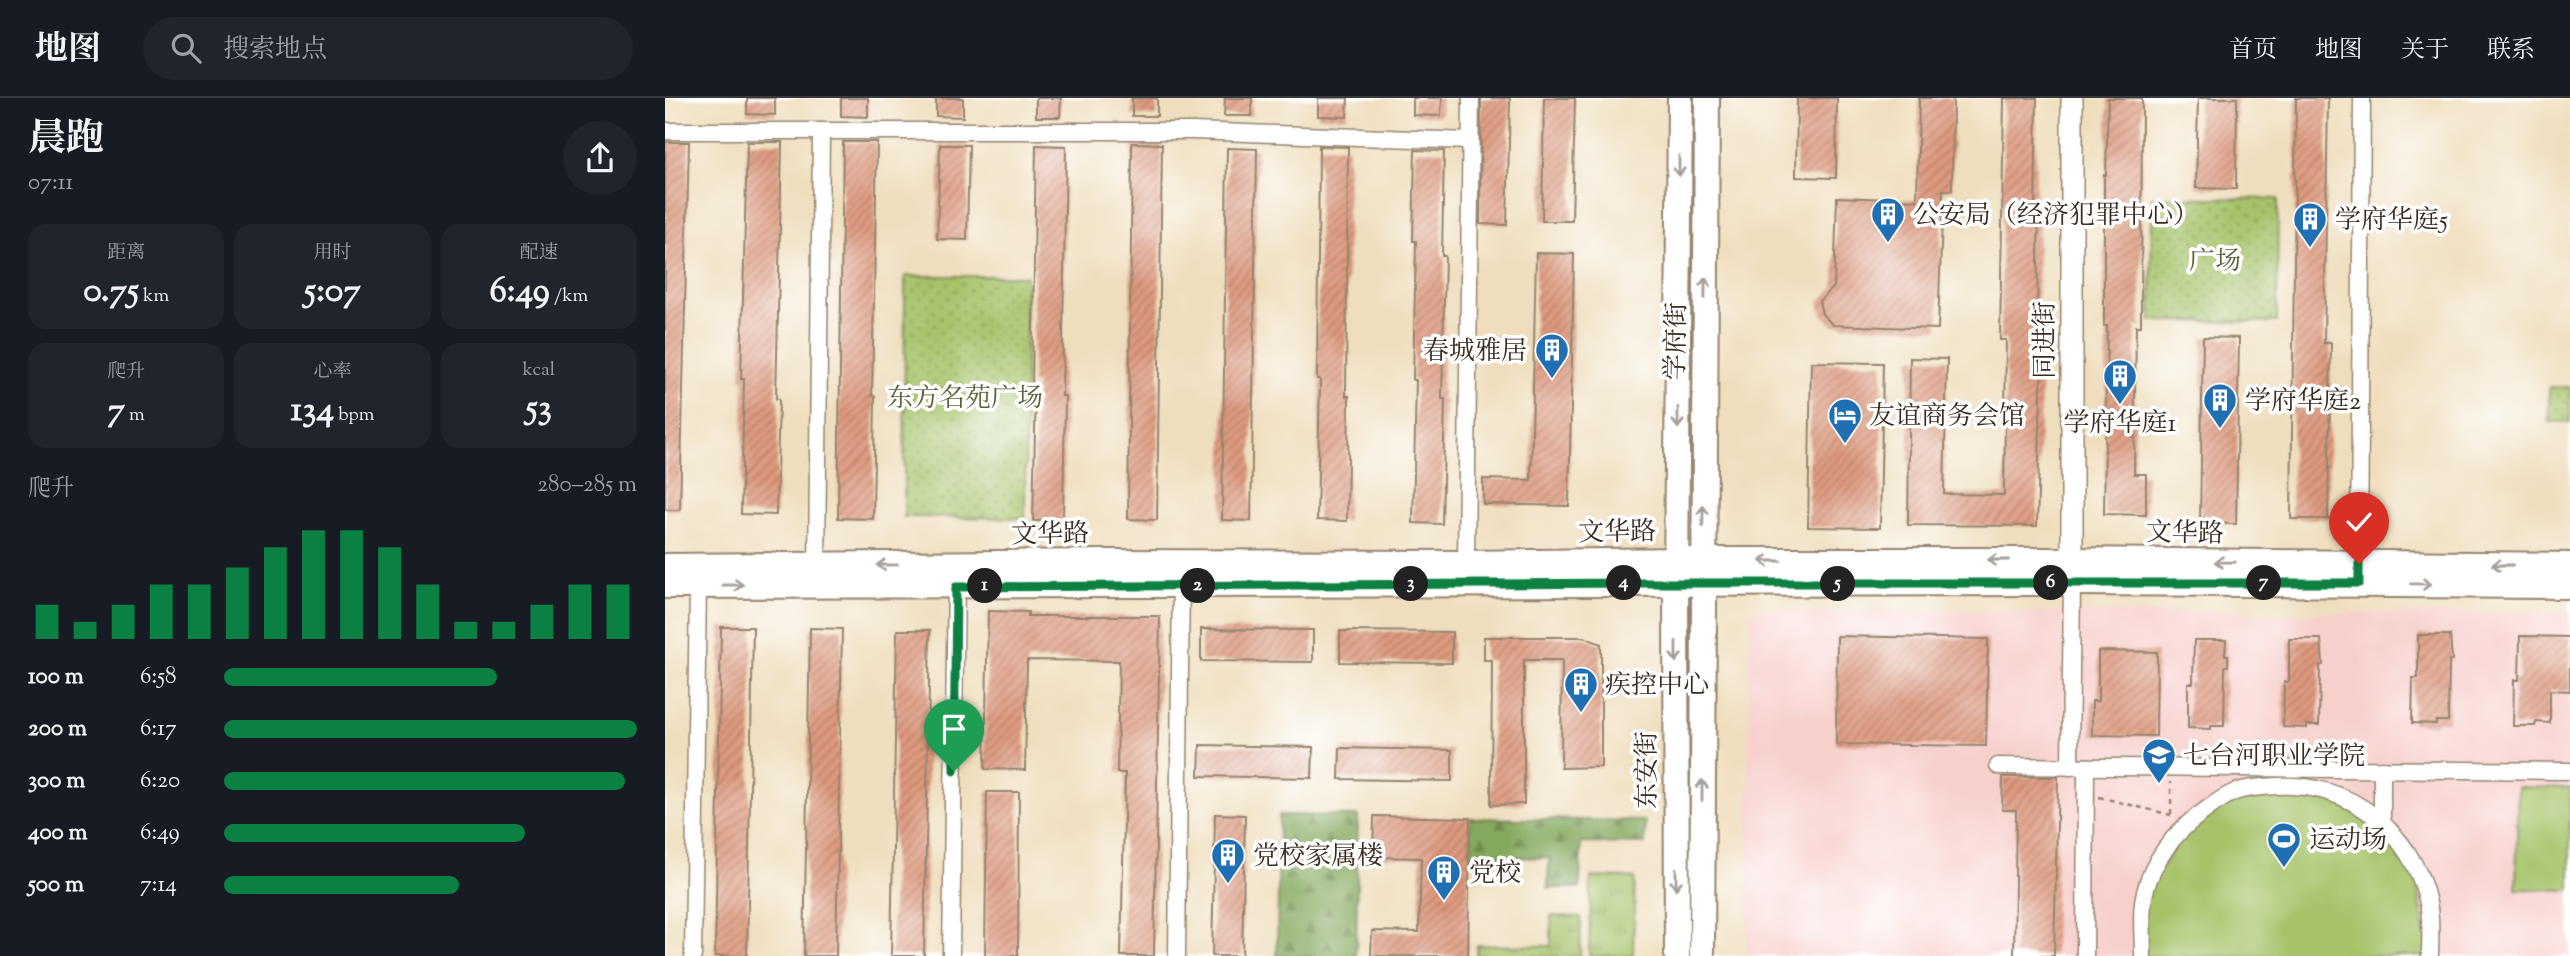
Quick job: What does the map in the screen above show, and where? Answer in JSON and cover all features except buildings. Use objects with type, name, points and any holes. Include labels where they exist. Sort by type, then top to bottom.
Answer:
[{"type":"main road","name":"学府街","points":[[1676,572],[1680,98]]},
{"type":"main road","name":"学府街","points":[[1703,573],[1707,98]]},
{"type":"main road","name":"文华路","points":[[1181,574],[1466,563],[1703,573],[2072,571],[2359,574],[2570,586]]},
{"type":"main road","name":"文华路","points":[[2359,574],[2570,565]]},
{"type":"main road","name":"文华路","points":[[665,566],[817,576]]},
{"type":"main road","name":"文华路","points":[[665,586],[817,576],[1676,572]]},
{"type":"main road","name":"东安街","points":[[1676,572],[1677,956]]},
{"type":"main road","points":[[1702,956],[1703,573]]},
{"type":"street","points":[[1466,563],[1471,98]]},
{"type":"street","name":"同进街","points":[[2072,571],[2073,98]]},
{"type":"street","points":[[2359,574],[2362,98]]},
{"type":"street","points":[[665,131],[1193,131],[1470,141]]},
{"type":"street","points":[[817,576],[821,131]]},
{"type":"street","points":[[2072,571],[2078,767],[2086,794],[2085,956]]},
{"type":"street","points":[[1177,956],[1181,574]]},
{"type":"street","points":[[951,956],[956,575]]},
{"type":"street","points":[[692,956],[698,585]]},
{"type":"street","points":[[1998,766],[2570,771]]},
{"type":"street","points":[[2382,769],[2382,820]]},
{"type":"street","points":[[2143,956],[2144,895],[2150,875],[2162,854],[2180,832],[2201,813],[2237,791],[2292,785],[2329,790],[2350,799],[2382,820],[2413,864],[2428,901],[2430,956]]},
{"type":"path","points":[[2171,768],[2171,815],[2180,832]]},
{"type":"path","points":[[2086,794],[2171,815]]},
{"type":"shaded area","name":"七台河职业学院","points":[[1750,611],[2570,614],[2570,956],[1747,956]]},
{"type":"green space","name":"广场","points":[[2152,197],[2278,199],[2277,322],[2151,321]]},
{"type":"green space","name":"东方名苑广场","points":[[905,276],[1026,276],[1025,518],[904,517]]},
{"type":"green space","points":[[2549,387],[2570,387],[2570,422],[2549,422]]},
{"type":"green space","name":"运动场","points":[[2260,787],[2350,799],[2413,864],[2430,956],[2143,956],[2144,895],[2191,821]]},
{"type":"green space","points":[[2518,787],[2570,788],[2570,890],[2516,889]]},
{"type":"green space","points":[[1279,815],[1358,816],[1356,956],[1277,956]]},
{"type":"green space","points":[[1470,818],[1645,821],[1645,844],[1581,843],[1580,888],[1548,888],[1549,858],[1470,856]]},
{"type":"green space","points":[[1591,877],[1635,878],[1633,956],[1589,956]]},
{"type":"green space","points":[[1551,916],[1581,917],[1580,956],[1476,956],[1477,945],[1551,946]]},
{"type":"place","name":"公安局（经济犯罪中心）","points":[[1888,244]]},
{"type":"place","name":"学府华庭5","points":[[2310,249]]},
{"type":"place","name":"春城雅居","points":[[1552,380]]},
{"type":"place","name":"学府华庭1","points":[[2120,406]]},
{"type":"place","name":"学府华庭2","points":[[2220,430]]},
{"type":"place","name":"友谊商务会馆","points":[[1845,445]]},
{"type":"place","name":"疾控中心","points":[[1581,714]]},
{"type":"place","name":"七台河职业学院","points":[[2159,785]]},
{"type":"place","name":"运动场","points":[[2284,869]]},
{"type":"place","name":"党校家属楼","points":[[1228,885]]},
{"type":"place","name":"党校","points":[[1444,902]]},
{"type":"route","points":[[954,771],[956,587],[2359,583],[2359,564]]}]
